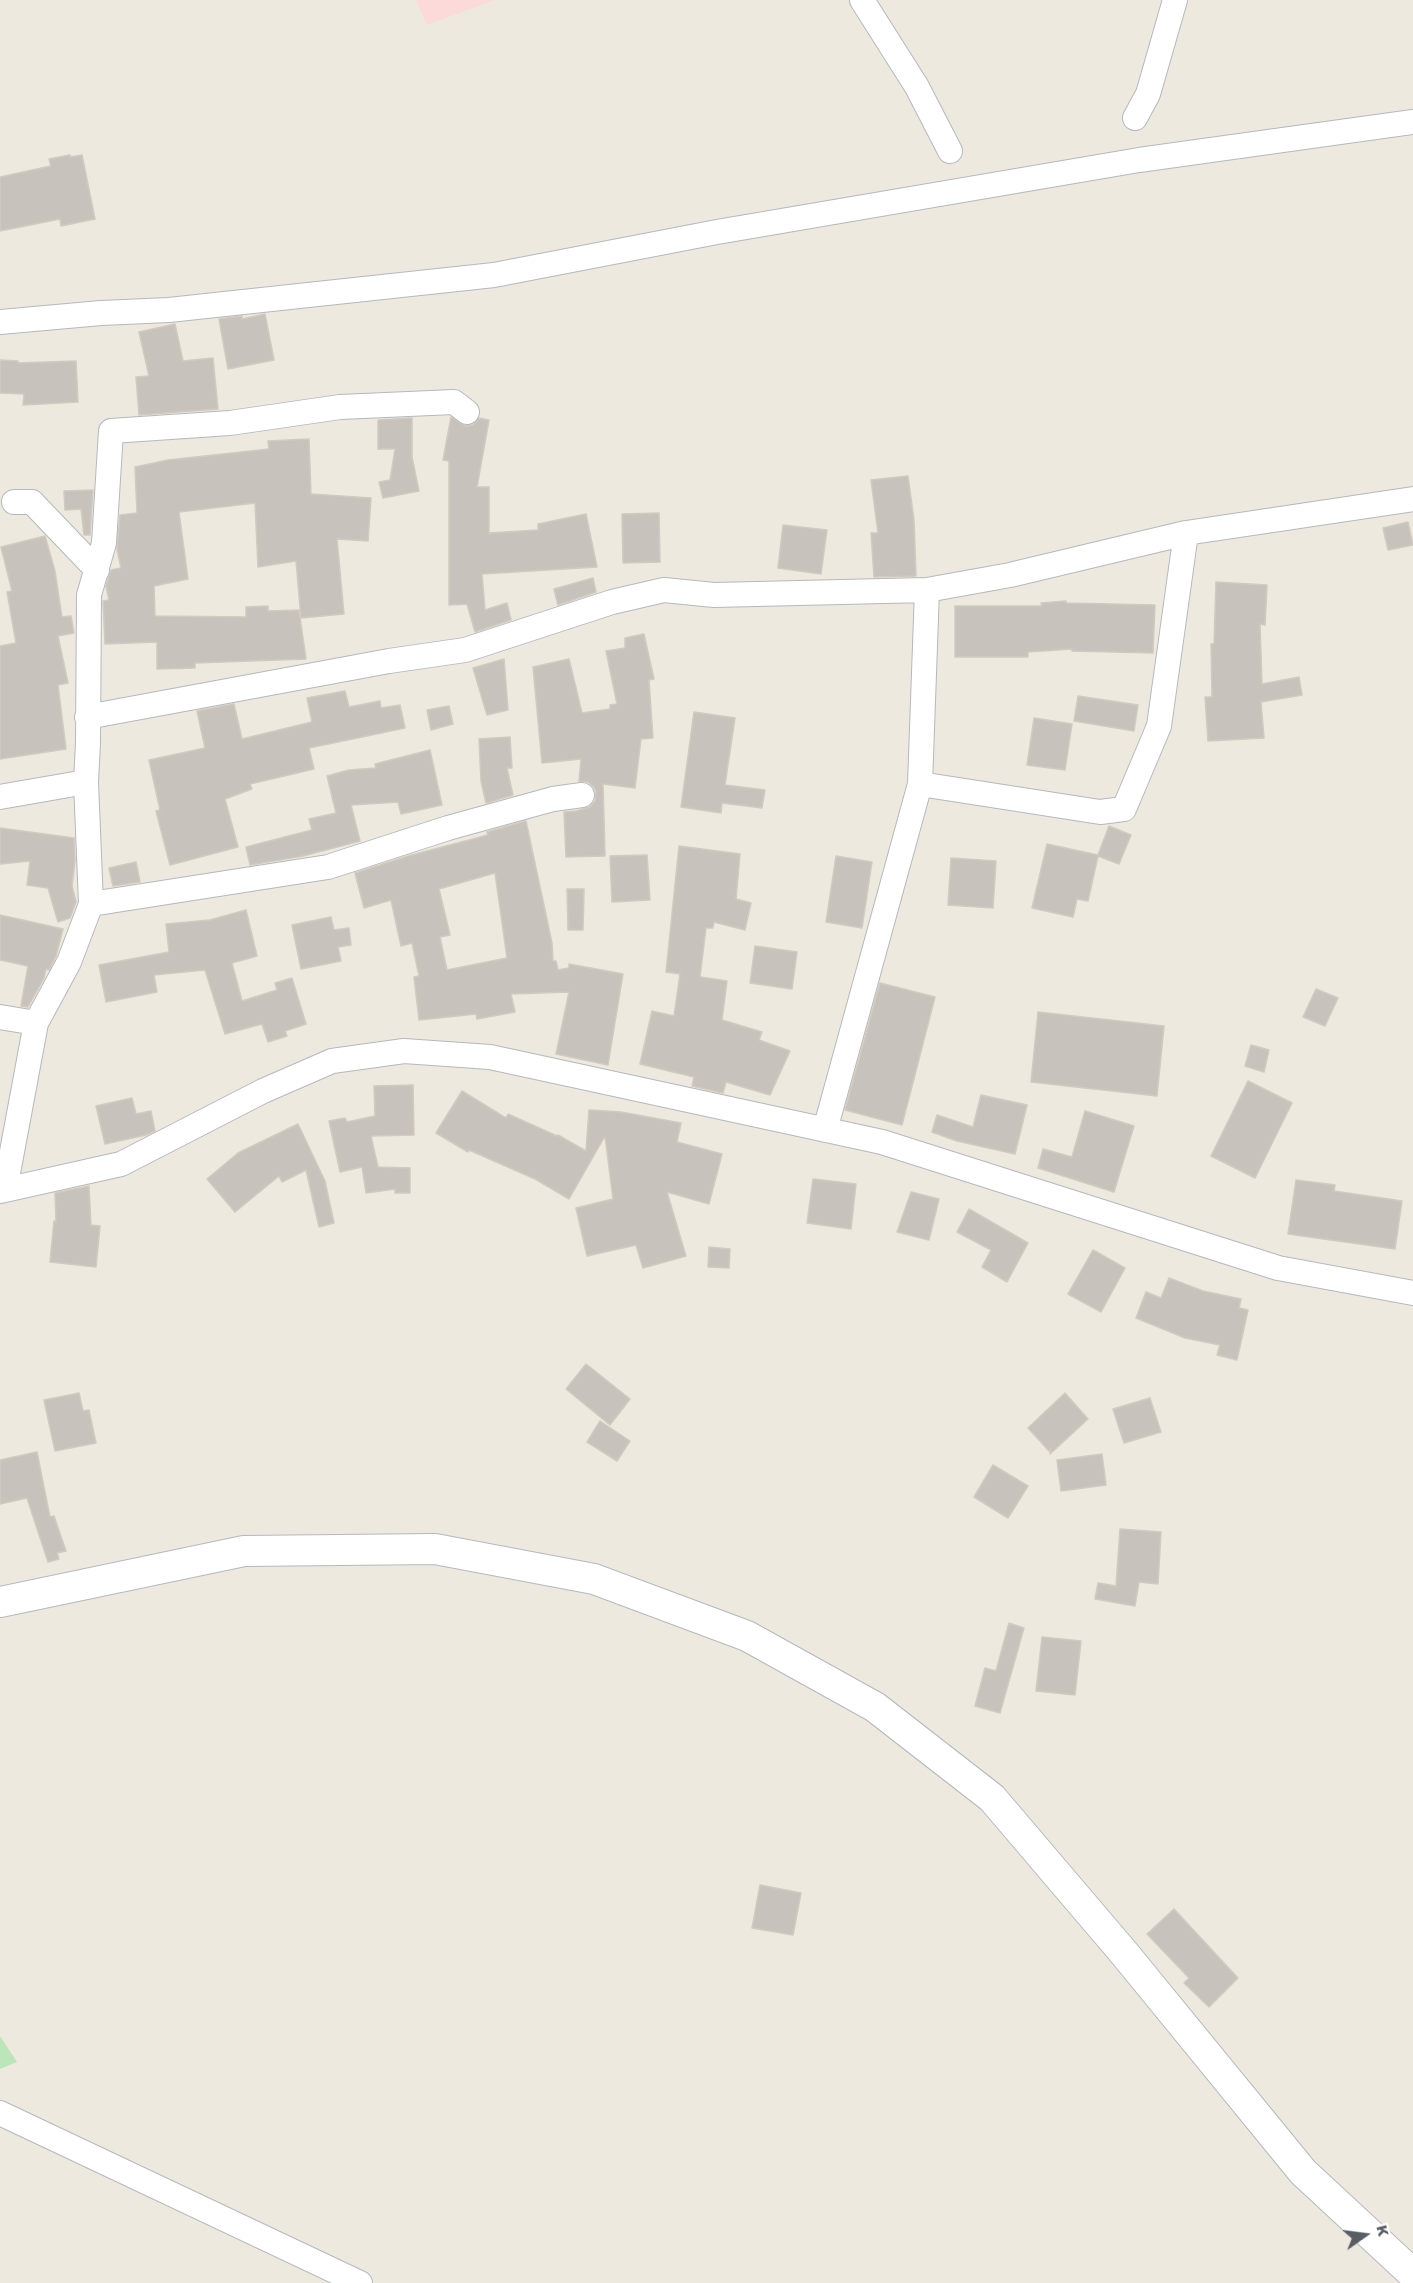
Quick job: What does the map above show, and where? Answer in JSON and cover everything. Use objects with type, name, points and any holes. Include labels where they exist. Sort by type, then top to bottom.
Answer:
[{"type":"street","points":[[862,0],[917,87],[950,151]]},
{"type":"street","points":[[1136,118],[1148,94],[1174,0]]},
{"type":"street","points":[[0,322],[191,308],[494,275],[717,232],[1139,160],[1413,122]]},
{"type":"street","points":[[466,412],[454,402],[340,406],[230,423],[111,431],[105,543],[89,595],[86,782],[91,904],[69,962],[36,1023],[3,1190],[120,1164],[263,1091],[332,1061],[404,1051],[490,1057],[882,1142],[1278,1268],[1413,1293]]},
{"type":"street","points":[[87,717],[389,661],[465,650],[612,602],[664,590],[714,596],[927,590],[1010,575],[1186,533],[1413,499]]},
{"type":"street","points":[[14,502],[32,502],[97,570]]},
{"type":"street","points":[[920,783],[1100,812],[1124,809],[1159,726],[1186,533]]},
{"type":"street","points":[[825,1130],[920,783],[927,590]]},
{"type":"street","points":[[0,797],[86,782]]},
{"type":"street","points":[[91,904],[328,867],[448,828],[553,799],[582,795]]},
{"type":"street","points":[[0,1017],[36,1023]]},
{"type":"street","points":[[0,1602],[244,1551],[435,1549],[594,1579],[747,1636],[875,1707],[992,1798],[1131,1962],[1303,2172],[1413,2274]]},
{"type":"street","points":[[0,2113],[360,2283]]},
{"type":"shaded area","points":[[416,0],[495,0],[427,25]]},
{"type":"green space","points":[[0,2036],[17,2062],[0,2069]]},
{"type":"building","points":[[70,155],[70,157],[82,155],[95,219],[61,226],[60,219],[0,231],[0,177],[51,166],[49,159]]},
{"type":"building","points":[[265,314],[274,360],[228,369],[219,319],[242,316],[242,319]]},
{"type":"building","points":[[175,324],[183,361],[213,358],[218,409],[139,415],[136,377],[149,376],[139,332]]},
{"type":"building","points":[[0,360],[18,361],[18,363],[76,361],[78,402],[23,405],[24,394],[0,393]]},
{"type":"building","points":[[451,417],[466,426],[473,425],[479,418],[489,420],[477,487],[489,487],[489,533],[538,530],[538,524],[586,514],[597,567],[482,574],[485,610],[507,603],[511,620],[475,632],[467,604],[449,605],[449,461],[443,460]]},
{"type":"building","points":[[412,418],[412,457],[419,491],[383,498],[379,482],[390,480],[395,449],[378,449],[378,420]]},
{"type":"building","points":[[309,439],[311,494],[371,498],[368,541],[337,539],[344,614],[301,618],[296,561],[258,567],[255,503],[179,512],[188,579],[154,586],[155,616],[246,617],[246,607],[268,606],[268,611],[299,610],[306,659],[195,663],[195,668],[157,669],[157,642],[105,644],[103,601],[109,600],[106,586],[111,570],[121,568],[117,549],[120,515],[137,513],[135,467],[168,460],[269,449],[268,441]]},
{"type":"building","points":[[908,476],[914,520],[916,576],[874,577],[871,533],[878,533],[871,480]]},
{"type":"building","points":[[93,490],[90,535],[84,535],[81,509],[65,510],[64,491]]},
{"type":"building","points":[[659,513],[660,562],[623,563],[622,514]]},
{"type":"building","points":[[1408,522],[1413,545],[1388,550],[1383,528]]},
{"type":"building","points":[[783,525],[827,530],[821,574],[778,568]]},
{"type":"building","points":[[45,536],[55,571],[62,617],[71,616],[74,633],[58,636],[68,683],[58,685],[66,749],[0,759],[0,646],[16,643],[7,592],[12,591],[1,547]]},
{"type":"building","points":[[593,578],[596,592],[558,605],[554,589]]},
{"type":"building","points":[[1216,582],[1267,585],[1265,625],[1260,624],[1262,684],[1299,677],[1302,695],[1261,702],[1264,738],[1208,741],[1205,697],[1212,697],[1211,644],[1214,644]]},
{"type":"building","points":[[1066,601],[1066,603],[1155,605],[1153,653],[1072,651],[1072,649],[1028,652],[1028,657],[955,657],[955,606],[1042,606],[1041,603]]},
{"type":"building","points":[[644,634],[654,679],[649,680],[653,738],[641,739],[635,788],[603,784],[605,856],[566,857],[564,812],[590,807],[595,801],[596,792],[588,782],[579,781],[581,759],[542,763],[533,667],[569,659],[582,713],[610,709],[610,705],[617,704],[606,651],[625,648],[625,638]]},
{"type":"building","points":[[504,659],[508,710],[487,715],[473,668]]},
{"type":"building","points":[[345,691],[349,707],[380,701],[381,708],[400,705],[405,728],[309,748],[314,769],[250,784],[252,789],[225,799],[238,847],[170,865],[156,811],[160,810],[149,760],[205,748],[197,711],[234,704],[242,739],[312,722],[307,698]]},
{"type":"building","points":[[1078,696],[1138,705],[1134,731],[1074,721]]},
{"type":"building","points":[[449,706],[453,724],[431,730],[427,710]]},
{"type":"building","points":[[694,712],[735,718],[725,785],[765,790],[762,808],[722,803],[721,813],[681,807]]},
{"type":"building","points":[[1034,718],[1072,724],[1065,770],[1027,765]]},
{"type":"building","points":[[510,737],[512,768],[507,768],[513,795],[486,803],[481,781],[479,739]]},
{"type":"building","points":[[430,750],[442,805],[401,814],[398,802],[351,805],[360,841],[303,856],[250,865],[246,847],[312,830],[309,819],[336,813],[327,776],[349,770],[376,768],[375,764]]},
{"type":"building","points":[[526,821],[552,943],[553,961],[556,961],[558,970],[569,968],[569,964],[623,974],[608,1065],[556,1054],[569,992],[511,994],[515,1012],[477,1019],[476,1014],[419,1020],[414,977],[419,976],[412,943],[401,946],[391,900],[364,908],[355,873],[488,835],[487,832]],"holes":[[[495,873],[507,958],[447,970],[440,937],[450,935],[439,889]]]},
{"type":"building","points":[[1109,826],[1131,835],[1119,864],[1098,856],[1088,901],[1077,899],[1073,917],[1032,908],[1047,844],[1098,855]]},
{"type":"building","points":[[0,828],[74,838],[75,861],[72,886],[76,902],[70,918],[58,922],[48,888],[27,885],[30,861],[0,864]]},
{"type":"building","points":[[679,846],[740,854],[736,899],[751,903],[745,930],[714,922],[713,928],[706,928],[700,977],[727,981],[722,1020],[762,1032],[759,1040],[790,1051],[770,1095],[726,1082],[723,1093],[692,1086],[694,1077],[640,1064],[652,1011],[674,1016],[680,974],[666,972]]},
{"type":"building","points":[[647,855],[650,900],[612,902],[610,856]]},
{"type":"building","points":[[836,856],[872,862],[862,928],[826,922]]},
{"type":"building","points":[[951,858],[996,861],[993,908],[948,905]]},
{"type":"building","points":[[136,862],[140,882],[113,886],[109,868]]},
{"type":"building","points":[[567,889],[584,889],[583,930],[568,930]]},
{"type":"building","points":[[246,910],[257,956],[232,963],[242,1001],[277,990],[275,983],[292,978],[306,1024],[285,1031],[287,1036],[268,1042],[262,1024],[225,1034],[205,970],[154,975],[157,992],[106,1002],[99,965],[169,952],[166,924],[210,920]]},
{"type":"building","points":[[0,915],[63,929],[56,956],[49,970],[46,969],[44,978],[28,1007],[21,1006],[28,966],[0,960]]},
{"type":"building","points":[[331,917],[334,930],[349,928],[351,945],[338,947],[341,961],[301,969],[292,925]]},
{"type":"building","points":[[755,946],[797,952],[792,989],[750,983]]},
{"type":"building","points":[[880,983],[935,997],[902,1125],[845,1110]]},
{"type":"building","points":[[1316,989],[1338,998],[1325,1026],[1303,1017]]},
{"type":"building","points":[[1038,1012],[1164,1026],[1157,1096],[1031,1082]]},
{"type":"building","points":[[1251,1045],[1269,1050],[1264,1072],[1245,1066]]},
{"type":"building","points":[[1248,1081],[1292,1103],[1255,1178],[1211,1156]]},
{"type":"building","points":[[413,1085],[414,1135],[371,1136],[378,1167],[410,1168],[410,1193],[395,1193],[395,1189],[366,1193],[362,1167],[340,1172],[329,1121],[345,1118],[347,1122],[375,1116],[374,1086]]},
{"type":"building","points":[[462,1091],[506,1118],[508,1114],[558,1135],[586,1151],[589,1110],[621,1112],[681,1123],[677,1142],[722,1154],[709,1204],[667,1192],[686,1256],[643,1268],[636,1245],[587,1256],[576,1208],[613,1199],[605,1136],[569,1199],[535,1179],[469,1150],[468,1152],[436,1133]]},
{"type":"building","points":[[981,1095],[1027,1105],[1015,1154],[957,1141],[932,1132],[937,1115],[973,1127]]},
{"type":"building","points":[[132,1098],[136,1114],[151,1111],[155,1131],[105,1144],[96,1106]]},
{"type":"building","points":[[1085,1111],[1134,1126],[1114,1192],[1038,1168],[1043,1149],[1072,1157]]},
{"type":"building","points":[[298,1124],[325,1181],[334,1223],[319,1227],[306,1170],[282,1182],[279,1176],[235,1212],[207,1179],[238,1153]]},
{"type":"building","points":[[813,1179],[856,1184],[851,1229],[807,1223]]},
{"type":"building","points":[[1296,1180],[1335,1185],[1334,1191],[1402,1201],[1395,1249],[1288,1234]]},
{"type":"building","points":[[89,1186],[91,1225],[100,1226],[96,1267],[50,1262],[54,1221],[56,1222],[55,1193]]},
{"type":"building","points":[[911,1192],[939,1199],[929,1240],[897,1232]]},
{"type":"building","points":[[969,1209],[1028,1243],[1007,1282],[982,1267],[991,1250],[957,1232]]},
{"type":"building","points":[[709,1247],[730,1249],[729,1268],[708,1267]]},
{"type":"building","points":[[1093,1250],[1125,1268],[1101,1312],[1068,1294]]},
{"type":"building","points":[[1169,1278],[1203,1291],[1241,1299],[1239,1308],[1248,1310],[1237,1360],[1217,1355],[1220,1345],[1185,1338],[1136,1318],[1146,1292],[1161,1298]]},
{"type":"building","points":[[586,1364],[630,1399],[610,1425],[566,1389]]},
{"type":"building","points":[[79,1393],[83,1411],[89,1410],[96,1443],[55,1451],[44,1400]]},
{"type":"building","points":[[1065,1393],[1088,1419],[1050,1454],[1051,1448],[1049,1451],[1028,1428]]},
{"type":"building","points":[[1150,1398],[1161,1432],[1124,1443],[1113,1409]]},
{"type":"building","points":[[600,1421],[630,1441],[617,1461],[587,1442]]},
{"type":"building","points":[[37,1452],[50,1517],[54,1516],[66,1551],[57,1553],[59,1559],[48,1562],[27,1498],[0,1504],[0,1460]]},
{"type":"building","points":[[1102,1454],[1106,1485],[1061,1491],[1057,1460]]},
{"type":"building","points":[[993,1465],[1028,1486],[1008,1518],[974,1497]]},
{"type":"building","points":[[1120,1529],[1161,1532],[1158,1584],[1139,1582],[1135,1606],[1095,1599],[1098,1583],[1116,1586]]},
{"type":"building","points":[[1009,1623],[1024,1628],[1000,1713],[975,1706],[985,1668],[996,1671]]},
{"type":"building","points":[[1042,1637],[1081,1641],[1075,1695],[1036,1691]]},
{"type":"building","points":[[760,1885],[801,1893],[793,1935],[752,1928]]},
{"type":"building","points":[[1174,1909],[1238,1978],[1209,2007],[1184,1983],[1189,1978],[1147,1934]]}]
